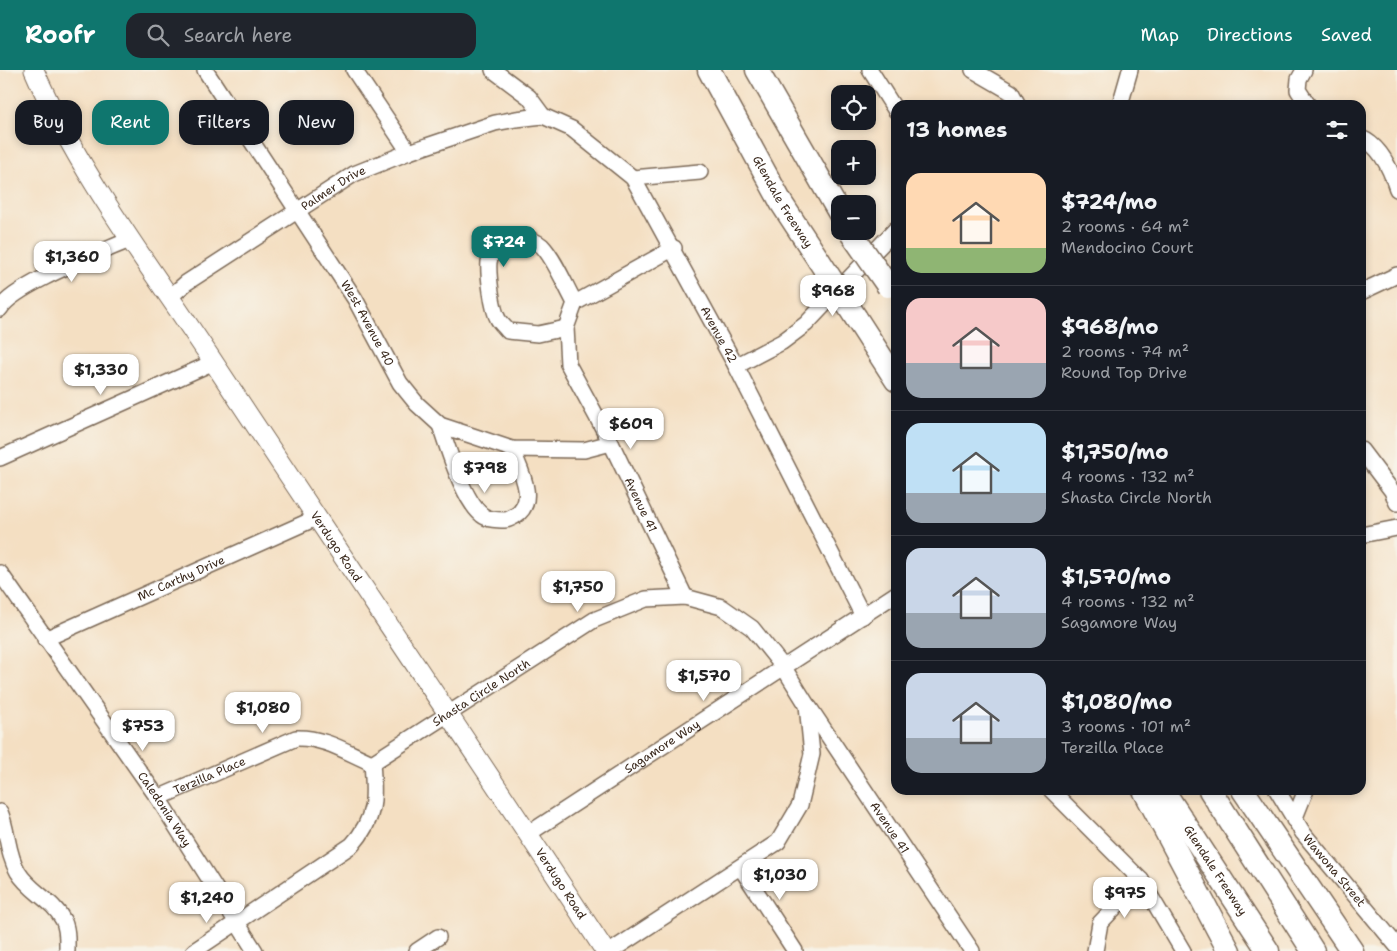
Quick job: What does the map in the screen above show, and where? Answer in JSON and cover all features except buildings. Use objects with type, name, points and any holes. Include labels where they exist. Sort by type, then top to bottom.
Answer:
[{"type":"highway","name":"Glendale Freeway","points":[[709,70],[782,204],[891,372]]},
{"type":"highway","points":[[757,70],[831,198]]},
{"type":"highway","points":[[856,240],[891,292]]},
{"type":"highway","points":[[1147,795],[1229,951]]},
{"type":"highway","name":"Glendale Freeway","points":[[1166,795],[1268,951]]},
{"type":"highway","points":[[1213,795],[1313,951]]},
{"type":"highway","points":[[1247,795],[1352,951]]},
{"type":"main road","name":"Verdugo Road","points":[[34,70],[68,141],[129,240],[214,362],[604,951]]},
{"type":"street","name":"West Avenue 40","points":[[205,70],[355,299],[380,342],[400,383],[417,404],[440,424],[512,449],[584,450],[611,443]]},
{"type":"street","points":[[354,70],[409,152]]},
{"type":"street","points":[[493,70],[529,97],[543,116]]},
{"type":"street","points":[[870,70],[891,103]]},
{"type":"street","points":[[973,70],[1011,92],[1015,100]]},
{"type":"street","points":[[1121,100],[1130,70]]},
{"type":"street","points":[[1304,70],[1298,79],[1298,90],[1305,100]]},
{"type":"street","name":"Palmer Drive","points":[[169,298],[186,282],[354,174],[409,152],[495,123],[516,118],[543,116]]},
{"type":"street","name":"Avenue 42","points":[[543,116],[572,130],[633,178],[674,248],[736,366],[863,616]]},
{"type":"street","points":[[1366,141],[1373,145],[1383,158],[1397,189]]},
{"type":"street","points":[[633,178],[700,172]]},
{"type":"street","points":[[736,366],[782,342],[806,324],[891,234]]},
{"type":"street","points":[[566,328],[538,334],[508,331],[497,318],[490,280],[489,260],[500,245],[519,236],[533,239],[543,247],[575,303],[674,248]]},
{"type":"street","points":[[0,309],[4,302],[23,289],[129,240]]},
{"type":"street","points":[[1366,290],[1397,275]]},
{"type":"street","name":"Avenue 41","points":[[575,303],[566,328],[568,364],[611,443],[685,597]]},
{"type":"street","points":[[0,458],[214,362]]},
{"type":"street","points":[[440,424],[455,470],[482,516],[495,520],[508,520],[520,513],[527,500],[526,487],[512,449]]},
{"type":"street","points":[[1366,457],[1392,491],[1397,503]]},
{"type":"street","name":"Mc Carthy Drive","points":[[45,639],[316,518]]},
{"type":"street","points":[[1366,534],[1397,528]]},
{"type":"street","name":"Caledonia Way","points":[[0,573],[158,798],[255,951]]},
{"type":"street","name":"Shasta Circle North","points":[[372,763],[594,620],[646,599],[685,597],[722,607],[752,628],[784,668]]},
{"type":"street","name":"Sagamore Way","points":[[528,834],[891,597]]},
{"type":"street","name":"Avenue 41","points":[[784,668],[972,951]]},
{"type":"street","points":[[611,951],[741,868],[778,842],[800,805],[812,754],[807,705]]},
{"type":"street","name":"Terzilla Place","points":[[158,798],[296,738],[325,740],[372,763]]},
{"type":"street","points":[[194,951],[352,845],[365,831],[372,810],[374,795],[372,763]]},
{"type":"street","points":[[1056,795],[1141,880],[1183,951]]},
{"type":"street","name":"Wawona Street","points":[[1280,795],[1294,820],[1334,872],[1395,939]]},
{"type":"street","points":[[1294,820],[1304,795]]},
{"type":"street","points":[[0,812],[7,827],[9,847],[17,870],[29,888],[52,906],[63,920],[67,951]]},
{"type":"street","points":[[741,868],[795,951]]},
{"type":"street","points":[[1095,951],[1100,923],[1141,880]]},
{"type":"street","points":[[417,951],[438,937]]}]
